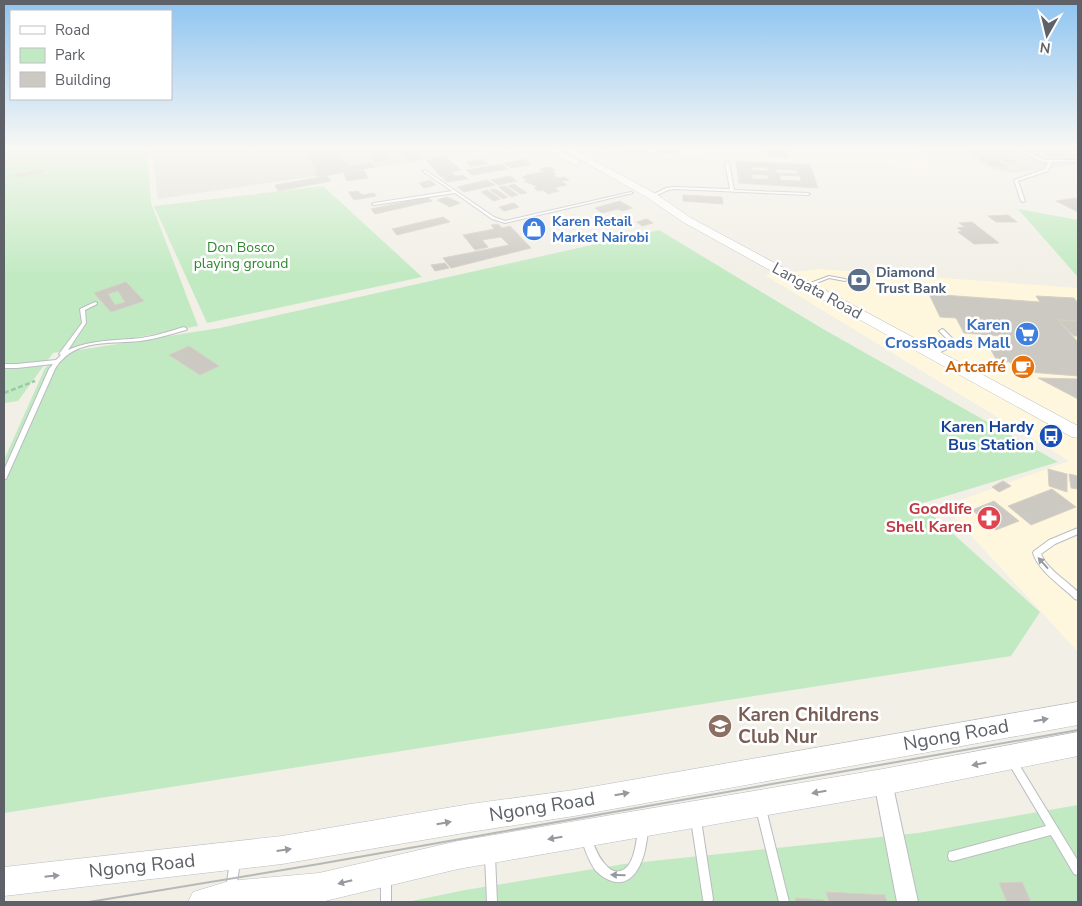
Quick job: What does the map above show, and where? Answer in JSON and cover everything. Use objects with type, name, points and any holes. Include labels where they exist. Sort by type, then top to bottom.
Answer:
[{"type":"main road","name":"Langata Road","points":[[644,191],[687,220]]},
{"type":"main road","name":"Langata Road","points":[[631,192],[658,208],[687,220],[1078,433]]},
{"type":"main road","name":"Ngong Road","points":[[4,882],[236,856],[320,844],[470,818],[584,801],[1078,713]]},
{"type":"main road","name":"Ngong Road","points":[[221,900],[319,888],[489,849],[883,782],[1078,744]]},
{"type":"street","points":[[883,782],[908,902]]},
{"type":"lane","points":[[652,196],[662,191]]},
{"type":"lane","points":[[756,191],[808,194]]},
{"type":"lane","points":[[1020,191],[1023,202]]},
{"type":"lane","points":[[374,204],[456,192],[493,218],[505,222],[631,192]]},
{"type":"lane","points":[[807,285],[829,277],[845,280]]},
{"type":"lane","points":[[4,477],[49,375],[84,323],[82,309],[96,303]]},
{"type":"lane","points":[[60,357],[87,344],[143,339],[184,329]]},
{"type":"lane","points":[[932,354],[946,348],[950,339],[942,331]]},
{"type":"lane","points":[[4,366],[56,362]]},
{"type":"lane","points":[[1078,531],[1052,542],[1037,553],[1037,558],[1078,597]]},
{"type":"lane","points":[[1010,758],[1078,870]]},
{"type":"lane","points":[[760,802],[784,902]]},
{"type":"lane","points":[[695,813],[708,899]]},
{"type":"lane","points":[[582,833],[599,866],[610,875],[622,876],[632,870],[640,851],[645,822]]},
{"type":"lane","points":[[953,856],[1054,829]]},
{"type":"lane","points":[[489,849],[492,902]]},
{"type":"lane","points":[[221,900],[236,856]]},
{"type":"lane","points":[[386,872],[386,902]]},
{"type":"path","points":[[4,393],[49,375]]},
{"type":"shaded area","points":[[157,191],[211,191],[158,199]]},
{"type":"shaded area","points":[[819,269],[1078,288],[1078,652],[944,506],[1069,461],[765,275]]},
{"type":"green space","points":[[4,191],[150,191],[151,203],[198,326],[53,353],[18,401],[4,403]]},
{"type":"green space","name":"Don Bosco playing ground","points":[[278,191],[329,191],[422,277],[207,323],[154,206]]},
{"type":"green space","points":[[1018,209],[1078,220],[1078,277]]},
{"type":"green space","points":[[659,230],[823,329],[1058,462],[920,504],[1040,612],[1011,656],[4,813],[4,460],[45,368],[66,352],[220,328]]},
{"type":"green space","points":[[1078,805],[1078,902],[407,902],[465,890],[624,864],[918,833]]},
{"type":"building","points":[[358,191],[362,195],[374,193],[376,196],[354,200],[348,192]]},
{"type":"building","points":[[489,191],[500,199],[494,201],[481,192]]},
{"type":"building","points":[[492,191],[499,191],[508,197],[503,199]]},
{"type":"building","points":[[504,191],[513,191],[518,195],[511,197]]},
{"type":"building","points":[[517,191],[527,193],[521,194]]},
{"type":"building","points":[[545,191],[558,191],[548,194]]},
{"type":"building","points":[[683,195],[722,197],[723,204],[683,201]]},
{"type":"building","points":[[427,197],[432,201],[375,214],[371,209]]},
{"type":"building","points":[[447,197],[460,203],[450,207],[437,200]]},
{"type":"building","points":[[1078,199],[1078,212],[1056,201]]},
{"type":"building","points":[[620,201],[632,208],[602,213],[595,208]]},
{"type":"building","points":[[514,203],[519,207],[504,211],[499,207]]},
{"type":"building","points":[[1008,215],[1017,222],[996,222],[988,216]]},
{"type":"building","points":[[443,217],[450,222],[397,235],[392,229]]},
{"type":"building","points":[[647,219],[653,223],[642,226],[637,222]]},
{"type":"building","points":[[972,222],[999,243],[974,244],[958,232],[962,231],[957,228],[965,227],[959,223]]},
{"type":"building","points":[[498,224],[502,228],[510,226],[531,248],[451,268],[443,258],[509,245],[501,237],[482,240],[488,247],[475,250],[463,235],[494,229],[491,225]]},
{"type":"building","points":[[445,263],[449,268],[435,271],[431,265]]},
{"type":"building","points":[[126,282],[144,301],[111,312],[94,293]],"holes":[[[118,291],[125,302],[115,305],[108,294]]]},
{"type":"building","name":"Karen CrossRoads Mall","points":[[929,294],[1040,302],[1036,296],[1074,298],[1078,303],[1078,321],[1058,320],[1078,342],[1078,376],[1015,371],[1010,362],[997,361],[985,339],[1005,341],[1002,336],[964,333],[956,318],[940,317]]},
{"type":"building","points":[[1058,320],[1078,321],[1078,336],[1074,336]]},
{"type":"building","points":[[189,346],[219,366],[200,375],[169,355]]},
{"type":"building","points":[[1038,378],[1078,379],[1078,399]]},
{"type":"building","points":[[1048,469],[1067,474],[1067,492],[1049,486]]},
{"type":"building","points":[[1069,474],[1078,476],[1078,489],[1071,488]]},
{"type":"building","points":[[1003,481],[1011,486],[999,492],[992,487]]},
{"type":"building","points":[[1052,489],[1076,507],[1031,525],[1008,506]]},
{"type":"building","points":[[994,501],[1019,521],[996,530],[972,510]]},
{"type":"building","points":[[1022,882],[1031,902],[1007,902],[999,883]]},
{"type":"building","points":[[826,892],[885,895],[887,902],[829,902]]},
{"type":"building","points":[[795,898],[824,900],[825,902],[796,902]]},
{"type":"tram line","points":[[89,902],[319,864],[1078,730]]},
{"type":"place","name":"Karen Retail Market Nairobi","points":[[534,229]]},
{"type":"place","name":"Diamond Trust Bank","points":[[859,280]]},
{"type":"place","name":"Karen CrossRoads Mall","points":[[1027,334]]},
{"type":"place","name":"Artcaffé","points":[[1023,367]]},
{"type":"place","name":"Karen Hardy Bus Station","points":[[1051,436]]},
{"type":"place","name":"Goodlife Shell Karen","points":[[989,518]]},
{"type":"place","name":"Karen Childrens Club Nur","points":[[720,726]]}]
